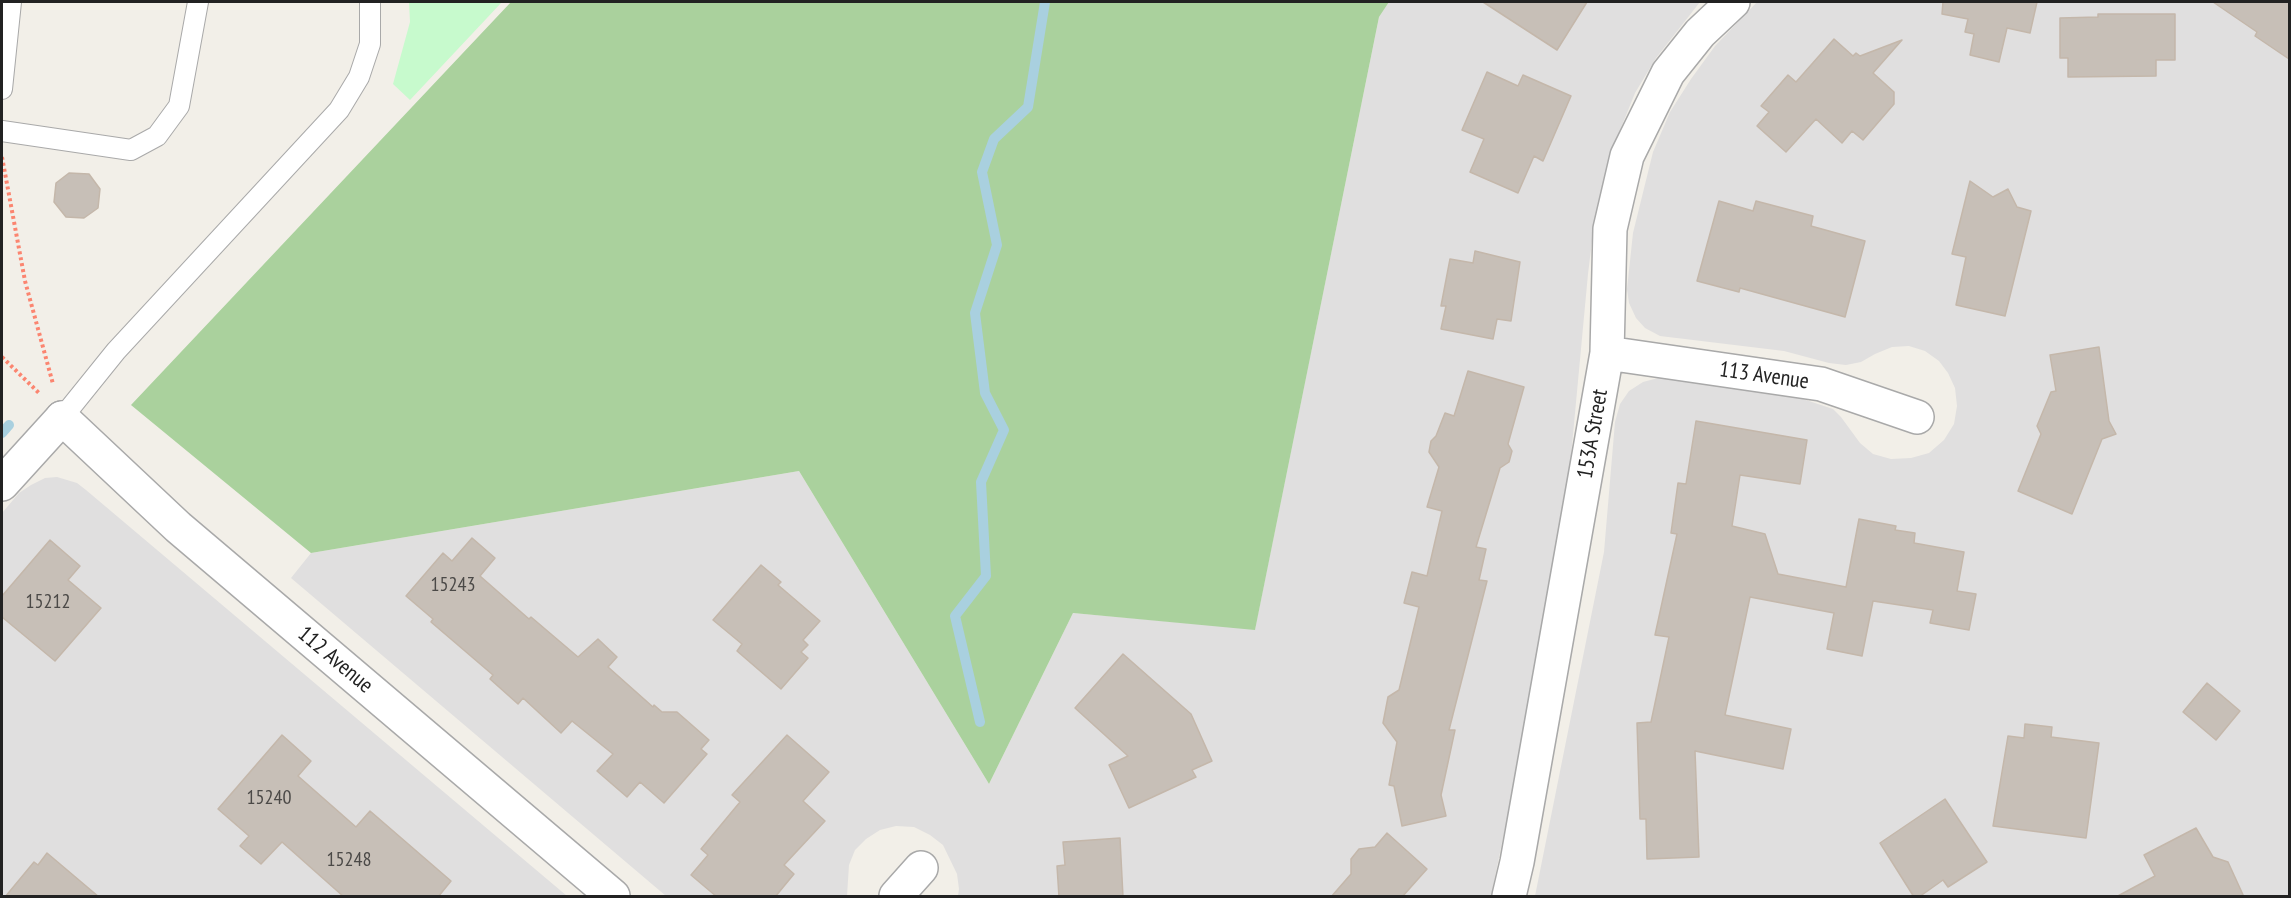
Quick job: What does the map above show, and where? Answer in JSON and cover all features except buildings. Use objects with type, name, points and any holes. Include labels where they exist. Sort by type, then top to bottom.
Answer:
[{"type":"street","name":"153A Street","points":[[1509,897],[1607,353],[1610,229],[1627,156],[1668,73],[1700,33],[1733,2]]},
{"type":"street","name":"113 Avenue","points":[[1607,353],[1821,384],[1917,417]]},
{"type":"street","points":[[2,484],[62,418]]},
{"type":"street","name":"112 Avenue","points":[[62,418],[177,527],[613,897]]},
{"type":"street","points":[[896,897],[921,868]]},
{"type":"lane","points":[[2,89],[11,2]]},
{"type":"lane","points":[[2,131],[131,150],[158,136],[179,106],[198,2]]},
{"type":"lane","points":[[62,418],[116,351],[339,110],[359,77],[370,44],[370,2]]},
{"type":"path","points":[[2,154],[25,281],[53,384]]},
{"type":"path","points":[[2,357],[36,390]]},
{"type":"shaded area","points":[[1389,2],[1700,2],[1656,58],[1635,93],[1610,155],[1601,191],[1588,274],[1562,552],[1491,896],[958,896],[957,874],[943,845],[914,827],[896,826],[880,830],[855,850],[849,865],[847,896],[666,896],[291,578],[311,553],[799,471],[989,784],[1073,613],[1255,629],[1379,17]]},
{"type":"shaded area","points":[[1757,2],[2289,2],[2289,896],[1535,896],[1604,552],[1615,422],[1620,404],[1629,391],[1643,382],[1658,378],[1688,379],[1788,394],[1833,409],[1860,443],[1873,454],[1891,459],[1911,458],[1929,453],[1944,440],[1954,424],[1957,406],[1955,388],[1939,361],[1925,351],[1909,346],[1892,347],[1861,362],[1846,365],[1784,351],[1660,336],[1645,328],[1636,318],[1629,303],[1627,289],[1633,233],[1653,152],[1670,112],[1691,79],[1715,46]]},
{"type":"shaded area","points":[[57,477],[77,483],[86,490],[567,896],[2,896],[2,513],[19,493],[31,485],[45,478]]},
{"type":"green space","points":[[409,2],[502,2],[410,100],[393,84],[410,22]]},
{"type":"green space","points":[[511,2],[1389,2],[1379,17],[1255,630],[1073,613],[989,784],[799,471],[311,553],[131,405]]},
{"type":"waterway","points":[[980,722],[955,616],[986,576],[981,482],[1004,430],[985,393],[975,313],[997,245],[982,172],[994,139],[1028,107],[1045,2]]},
{"type":"waterway","points":[[2,433],[9,425]]}]
